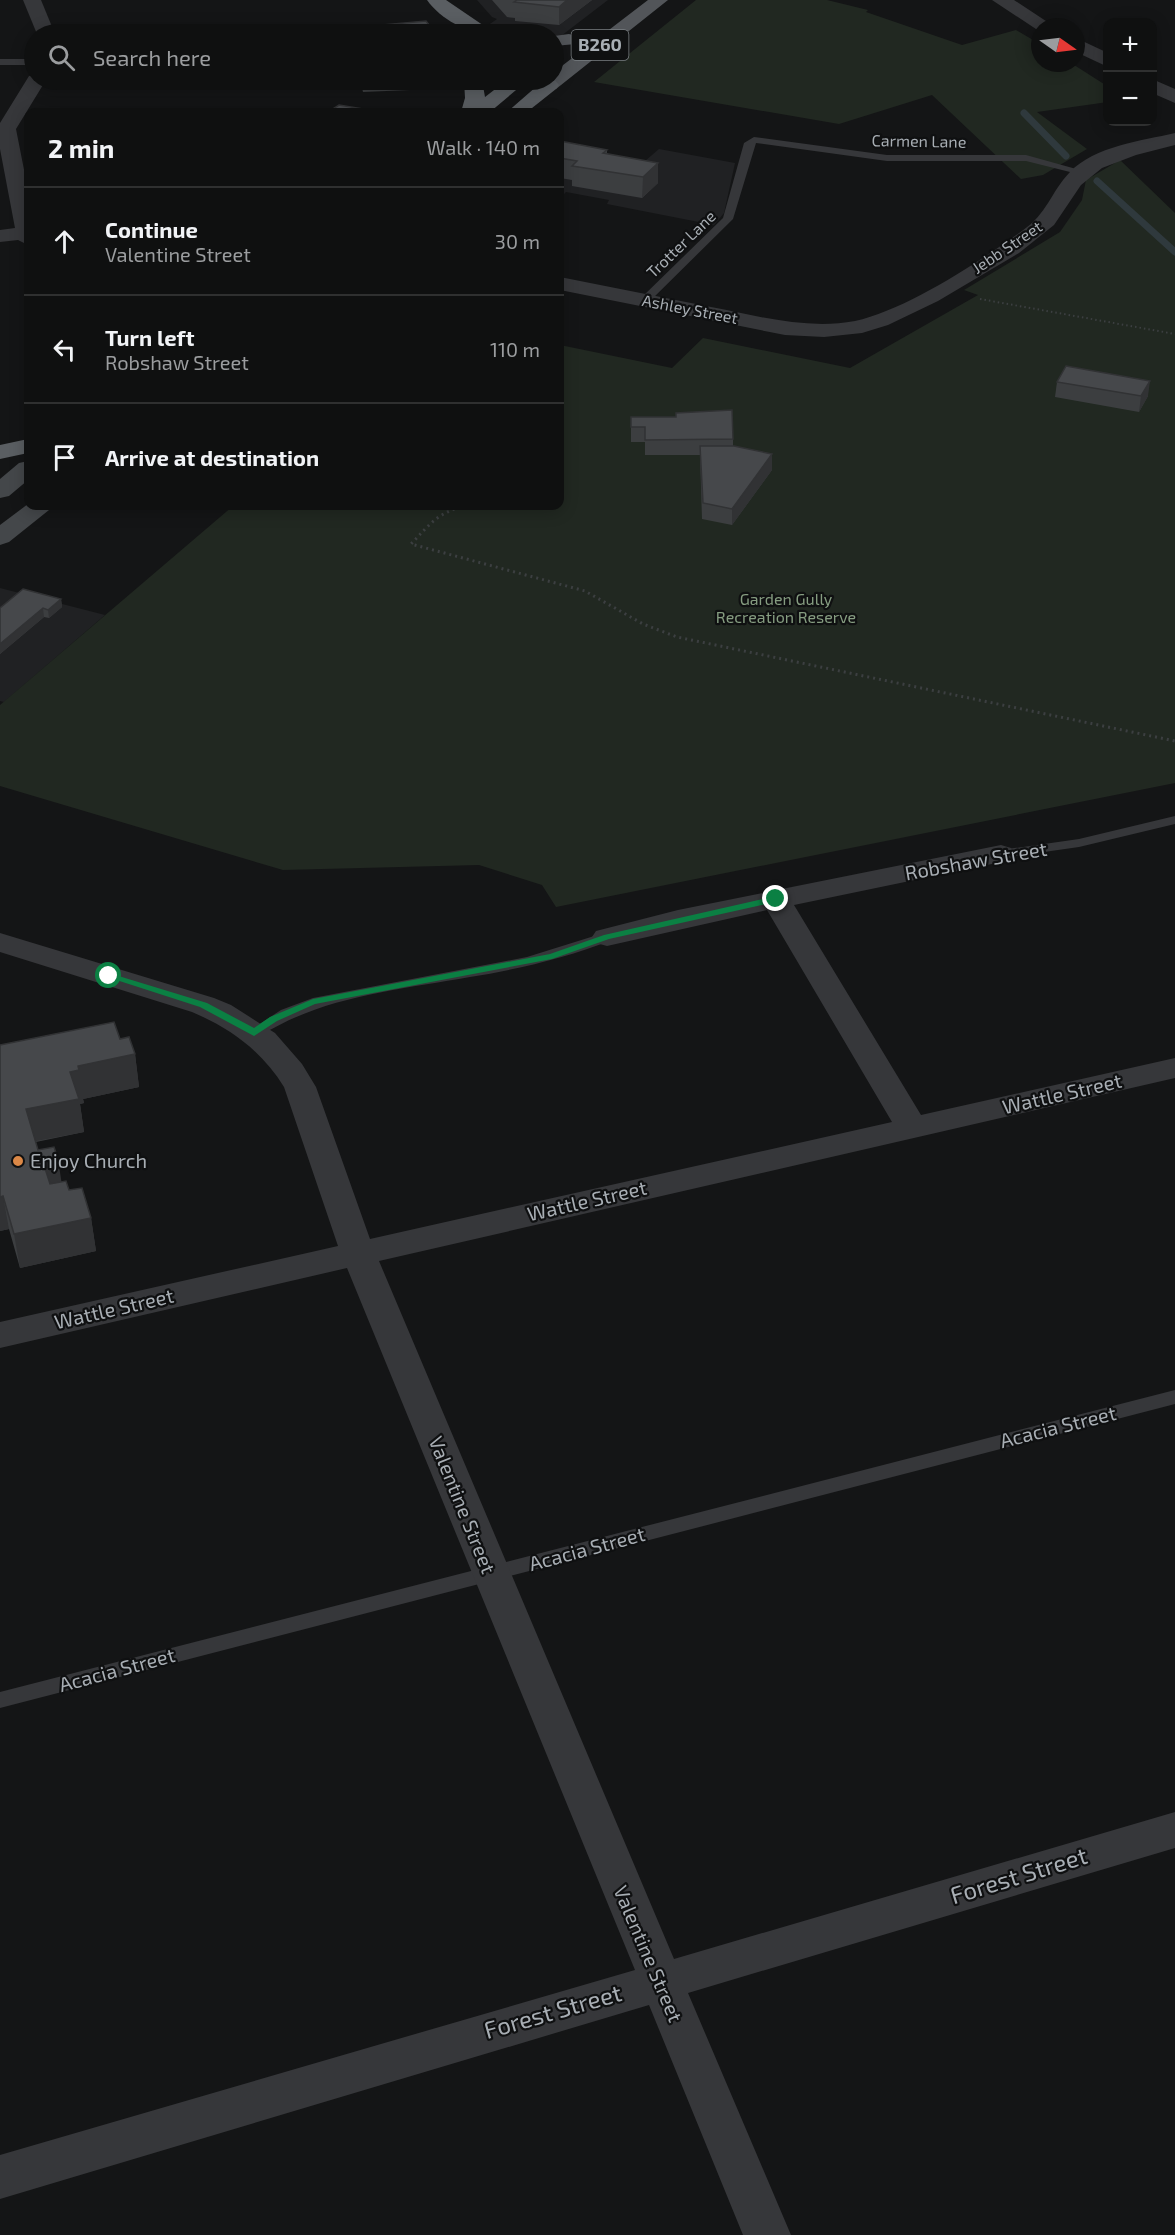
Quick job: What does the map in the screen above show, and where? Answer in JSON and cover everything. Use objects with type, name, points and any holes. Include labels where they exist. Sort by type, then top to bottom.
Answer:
[{"type":"highway","points":[[442,7],[472,24]]},
{"type":"highway","points":[[442,7],[448,24]]},
{"type":"highway","points":[[471,108],[475,98],[474,90]]},
{"type":"highway","points":[[483,108],[506,90]]},
{"type":"highway","points":[[520,108],[540,90]]},
{"type":"highway","points":[[0,452],[24,447]]},
{"type":"highway","points":[[0,470],[24,468]]},
{"type":"main road","name":"B260","points":[[564,71],[659,0]]},
{"type":"main road","name":"B260","points":[[564,39],[587,27]]},
{"type":"main road","points":[[0,491],[24,471]]},
{"type":"main road","points":[[0,537],[11,519],[32,510]]},
{"type":"street","points":[[32,0],[42,24]]},
{"type":"street","points":[[1001,0],[1031,18]]},
{"type":"street","points":[[1085,49],[1103,59]]},
{"type":"street","points":[[1157,88],[1175,97]]},
{"type":"street","points":[[24,217],[6,129],[30,90]]},
{"type":"street","name":"Jebb Street","points":[[822,331],[861,327],[883,320],[1008,249],[1047,221],[1071,184],[1082,172],[1114,156],[1175,140]]},
{"type":"street","points":[[0,237],[24,236]]},
{"type":"street","name":"Ashley Street","points":[[564,285],[785,328],[822,331]]},
{"type":"street","name":"Robshaw Street","points":[[607,937],[776,899],[1001,854]]},
{"type":"street","points":[[776,899],[913,1129]]},
{"type":"street","name":"Valentine Street","points":[[0,942],[187,999],[220,1012],[254,1033],[279,1056],[300,1087],[358,1253],[766,2235]]},
{"type":"street","name":"Wattle Street","points":[[0,1335],[1175,1068]]},
{"type":"street","name":"Forest Street","points":[[0,2177],[1175,1830]]},
{"type":"lane","points":[[0,62],[24,62]]},
{"type":"lane","name":"Carmen Lane","points":[[754,140],[887,158],[1026,158],[1082,172]]},
{"type":"lane","name":"Trotter Lane","points":[[644,301],[728,219],[746,152],[749,143],[754,140]]},
{"type":"lane","name":"Robshaw Street","points":[[1001,854],[1079,843],[1175,820]]},
{"type":"lane","name":"Robshaw Street","points":[[254,1033],[274,1019],[313,1002],[552,956],[607,937]]},
{"type":"lane","name":"Acacia Street","points":[[0,1700],[1175,1397]]},
{"type":"path","points":[[977,298],[1175,334]]},
{"type":"path","points":[[453,510],[443,514],[411,544],[585,591],[643,624],[677,637],[1175,741]]},
{"type":"shaded area","points":[[477,0],[608,0],[564,34],[564,24],[490,24],[497,19],[492,17]]},
{"type":"shaded area","points":[[659,149],[735,163],[724,213],[714,225],[607,204],[609,200],[566,192],[564,194],[564,162],[630,174]]},
{"type":"shaded area","points":[[0,588],[105,615],[4,702],[0,701]]},
{"type":"green space","points":[[696,0],[827,0],[868,10],[866,12],[962,45],[1016,30],[1031,39],[1031,72],[1085,72],[1103,83],[1103,103],[1037,112],[1087,149],[1043,175],[1021,179],[932,95],[839,124],[594,82]]},
{"type":"green space","name":"Garden Gully Recreation Reserve","points":[[1120,160],[1175,213],[1175,783],[556,907],[542,885],[479,865],[283,870],[0,786],[0,705],[228,510],[564,510],[564,346],[672,368],[703,338],[850,368],[978,295],[964,290],[1060,232],[1082,200],[1086,180]]},
{"type":"building","points":[[517,0],[567,0],[559,7],[514,2]]},
{"type":"building","points":[[426,21],[428,24],[392,24]]},
{"type":"building","points":[[339,105],[357,108],[334,108]]},
{"type":"building","points":[[564,142],[607,150],[603,153],[658,163],[643,177],[572,166],[577,161],[564,159]]},
{"type":"building","points":[[1066,366],[1150,381],[1141,396],[1057,382]]},
{"type":"building","points":[[732,410],[733,439],[645,440],[645,427],[631,427],[631,417],[676,417],[676,413]]},
{"type":"building","points":[[700,446],[734,446],[772,454],[732,509],[703,503]]},
{"type":"building","points":[[23,589],[61,599],[48,610],[43,608],[0,644],[0,608]]},
{"type":"building","points":[[114,1022],[120,1039],[129,1037],[135,1054],[78,1066],[79,1070],[70,1072],[79,1099],[26,1109],[38,1150],[54,1147],[58,1159],[43,1162],[50,1184],[66,1181],[69,1190],[82,1188],[91,1218],[14,1234],[3,1196],[0,1197],[0,1045]]},
{"type":"waterway","points":[[1024,113],[1066,156]]},
{"type":"waterway","points":[[1097,181],[1175,252]]},
{"type":"place","name":"Enjoy Church","points":[[18,1161]]},
{"type":"route","points":[[109,976],[203,1005],[244,1025],[254,1033],[274,1019],[313,1002],[552,956],[607,937],[678,919],[776,899]]}]
